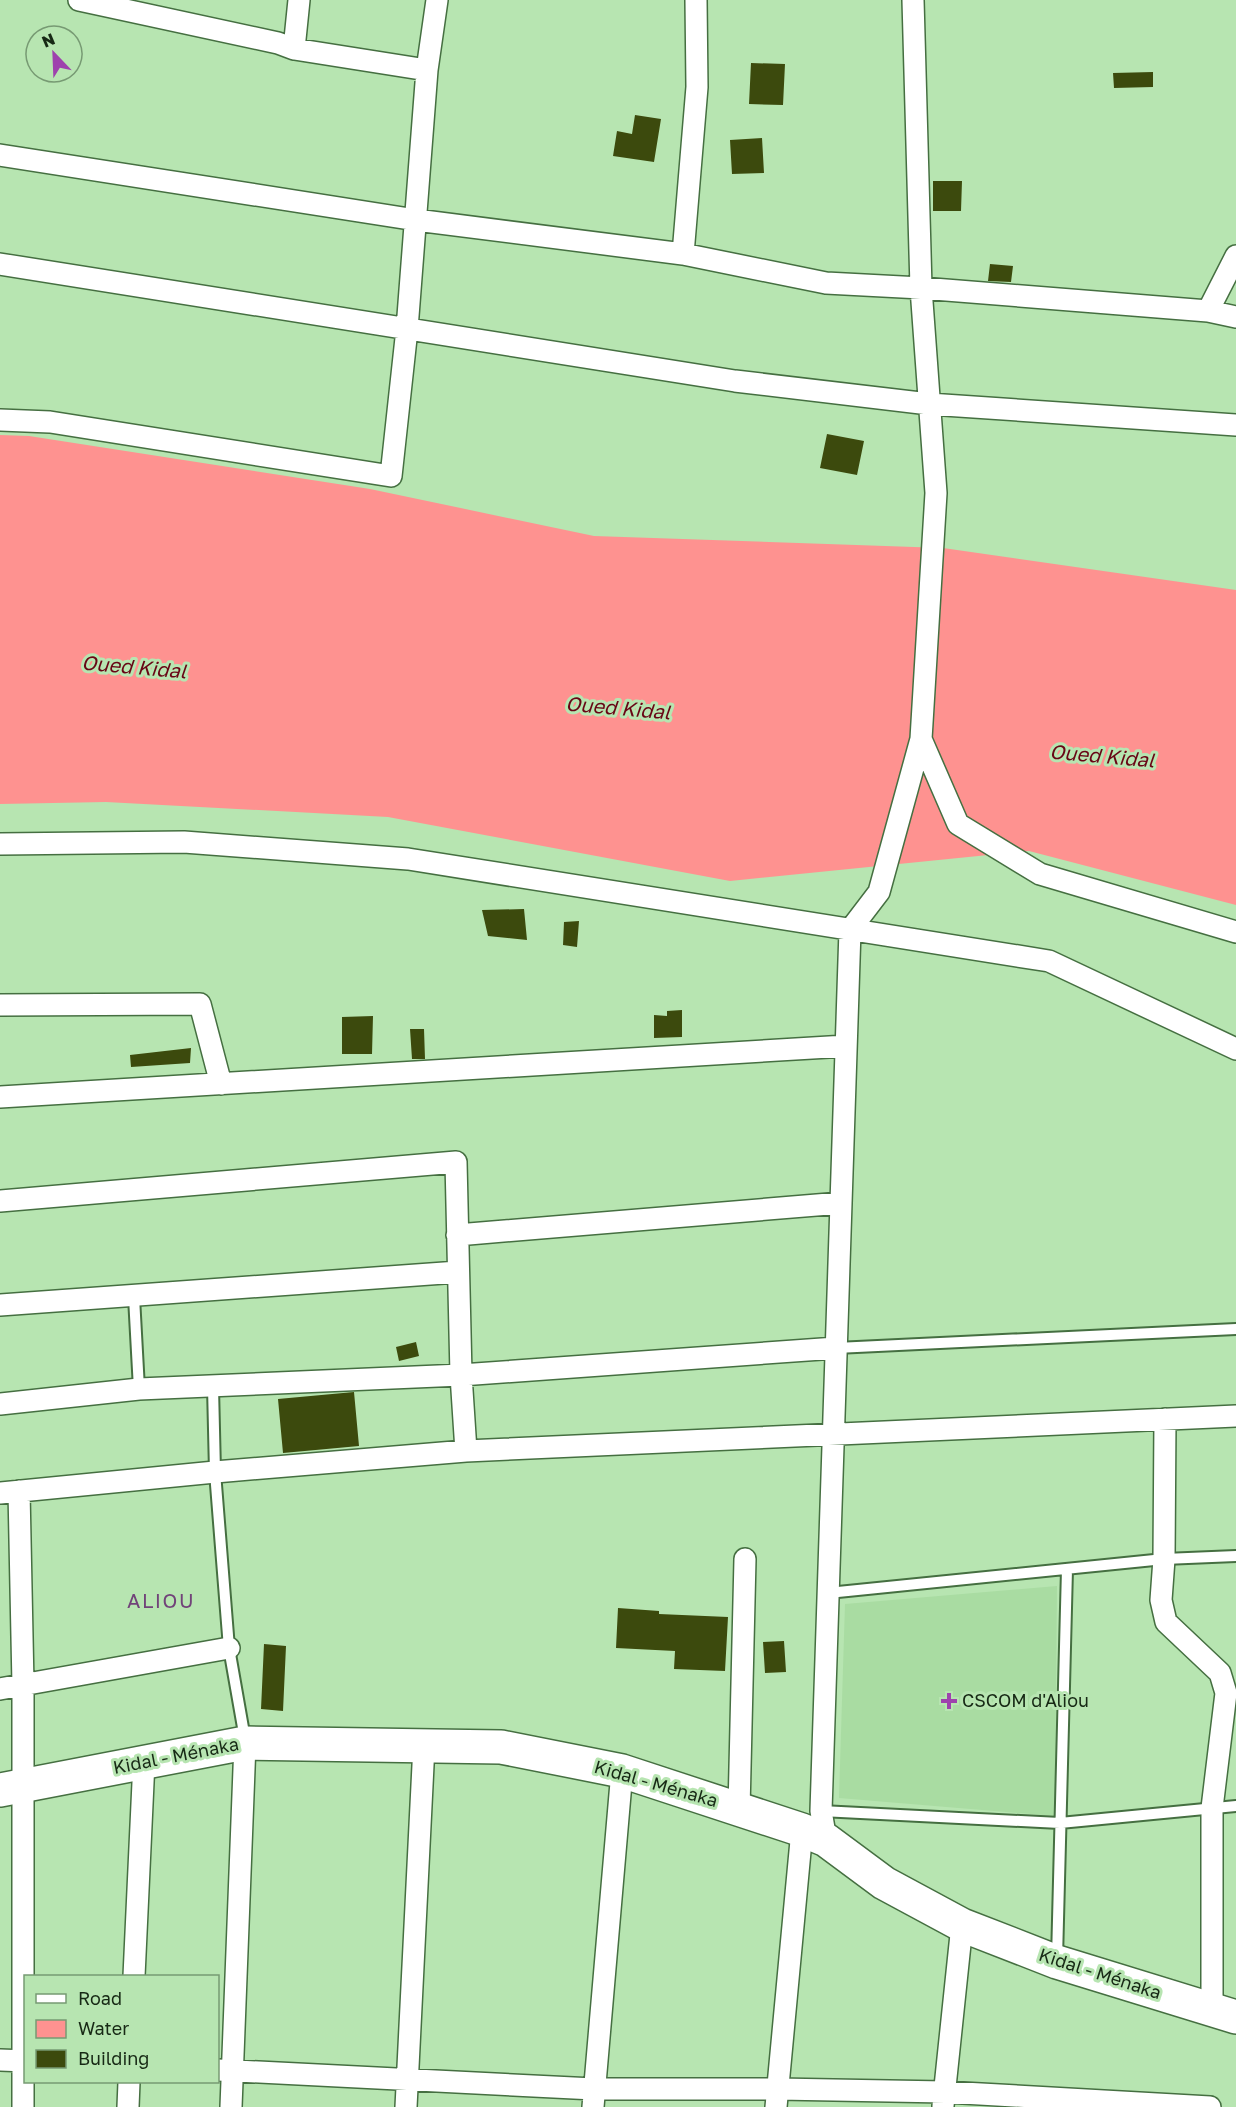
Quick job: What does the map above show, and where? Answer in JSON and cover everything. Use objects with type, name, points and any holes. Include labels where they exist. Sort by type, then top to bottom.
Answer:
[{"type":"main road","name":"Kidal - Ménaka","points":[[12,1788],[245,1743],[501,1747],[622,1771],[739,1809],[816,1827],[884,1883],[962,1925],[1057,1962],[1224,2013]]},
{"type":"street","points":[[79,0],[278,43],[294,49],[427,70]]},
{"type":"street","points":[[294,49],[299,0]]},
{"type":"street","points":[[0,420],[50,422],[391,476],[407,329],[427,70],[437,0]]},
{"type":"street","points":[[683,254],[698,87],[696,0]]},
{"type":"street","points":[[777,2098],[816,1827],[828,1593],[850,930],[879,892],[921,739],[936,493],[921,288],[913,0]]},
{"type":"street","points":[[0,155],[416,220],[683,254],[826,283],[921,288],[1208,311],[1236,317]]},
{"type":"street","points":[[1208,311],[1236,256]]},
{"type":"street","points":[[0,264],[735,381],[929,404],[1236,425]]},
{"type":"street","points":[[921,739],[958,824],[1040,874],[1236,932]]},
{"type":"street","points":[[0,844],[184,842],[408,859],[1049,961],[1236,1049]]},
{"type":"street","points":[[0,1005],[200,1004],[221,1084]]},
{"type":"street","points":[[0,1097],[846,1046]]},
{"type":"street","points":[[0,1201],[456,1162],[461,1375],[466,1451]]},
{"type":"street","points":[[457,1235],[841,1203]]},
{"type":"street","points":[[0,1305],[458,1272]]},
{"type":"street","points":[[0,1404],[139,1389],[461,1375],[836,1348]]},
{"type":"street","points":[[23,2107],[24,2061],[12,1788],[23,1685],[10,1492],[466,1451],[1236,1416]]},
{"type":"street","points":[[1165,1419],[1164,1559],[1161,1600],[1166,1622],[1220,1673],[1226,1693],[1212,1808],[1224,2013]]},
{"type":"street","points":[[739,1809],[745,1559]]},
{"type":"street","points":[[0,1689],[229,1648]]},
{"type":"street","points":[[231,2107],[225,2071],[245,1743]]},
{"type":"street","points":[[406,2107],[424,1745]]},
{"type":"street","points":[[134,1975],[144,1761]]},
{"type":"street","points":[[594,2098],[622,1771]]},
{"type":"street","points":[[944,2100],[962,1925]]},
{"type":"street","points":[[0,2060],[24,2061]]},
{"type":"street","points":[[225,2071],[408,2080],[594,2098],[944,2100],[1210,2107]]},
{"type":"street","points":[[128,2107],[129,2083]]},
{"type":"lane","points":[[134,1297],[139,1389]]},
{"type":"lane","points":[[836,1348],[1236,1329]]},
{"type":"lane","points":[[213,1387],[215,1472],[229,1648],[245,1743]]},
{"type":"lane","points":[[828,1593],[1164,1559],[1236,1556]]},
{"type":"lane","points":[[1057,1962],[1067,1569]]},
{"type":"lane","points":[[816,1827],[1060,1823],[1236,1806]]},
{"type":"shaded area","name":"CSCOM d'Aliou","points":[[1057,1586],[1055,1816],[839,1798],[845,1604]]},
{"type":"water","name":"Oued Kidal","points":[[0,435],[29,436],[370,489],[594,536],[943,548],[1236,590],[1236,905],[1029,851],[730,881],[388,817],[106,802],[0,804]]},
{"type":"building","points":[[751,63],[785,64],[783,105],[749,104]]},
{"type":"building","points":[[1153,72],[1153,87],[1114,88],[1113,73]]},
{"type":"building","points":[[635,115],[661,119],[654,162],[613,156],[617,131],[632,134]]},
{"type":"building","points":[[762,138],[764,173],[732,174],[730,140]]},
{"type":"building","points":[[933,181],[962,181],[961,211],[933,211]]},
{"type":"building","points":[[990,264],[1013,266],[1011,282],[988,281]]},
{"type":"building","points":[[827,434],[864,441],[857,475],[820,468]]},
{"type":"building","points":[[524,909],[527,940],[488,936],[482,910]]},
{"type":"building","points":[[579,921],[577,947],[563,945],[564,922]]},
{"type":"building","points":[[682,1010],[682,1037],[654,1038],[654,1015],[667,1016],[667,1011]]},
{"type":"building","points":[[373,1016],[372,1054],[342,1054],[342,1017]]},
{"type":"building","points":[[410,1029],[424,1029],[425,1059],[412,1059]]},
{"type":"building","points":[[191,1048],[190,1063],[131,1067],[130,1055]]},
{"type":"building","points":[[416,1342],[419,1356],[399,1361],[396,1347]]},
{"type":"building","points":[[354,1392],[359,1446],[283,1453],[278,1399]]},
{"type":"building","points":[[618,1608],[659,1611],[659,1614],[728,1617],[725,1671],[674,1669],[675,1651],[616,1648]]},
{"type":"building","points":[[784,1641],[786,1672],[765,1673],[763,1642]]},
{"type":"building","points":[[264,1644],[286,1646],[283,1711],[261,1709]]},
{"type":"place","name":"CSCOM d'Aliou","points":[[949,1701]]},
{"type":"district","name":"ALIOU","points":[[161,1601]]}]
